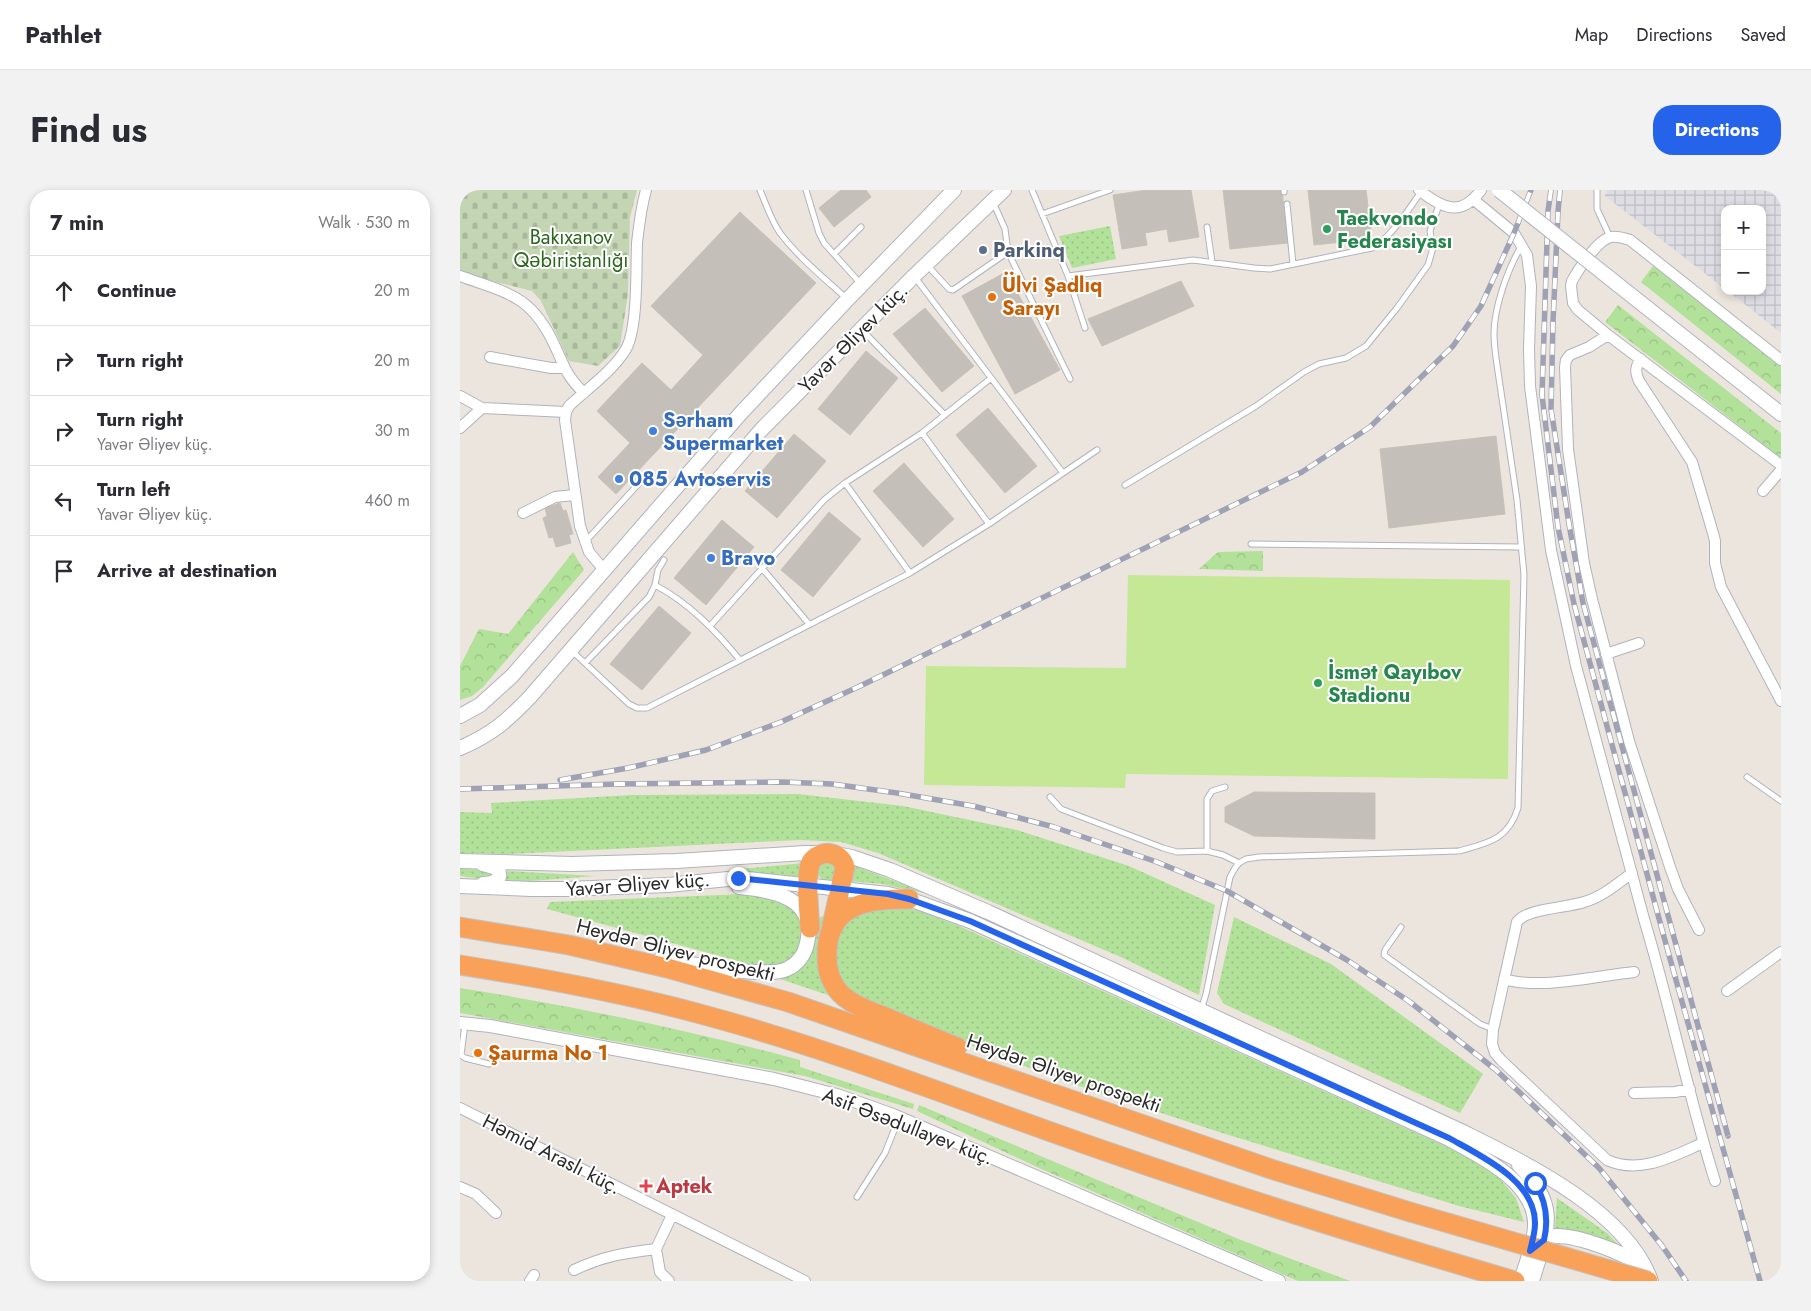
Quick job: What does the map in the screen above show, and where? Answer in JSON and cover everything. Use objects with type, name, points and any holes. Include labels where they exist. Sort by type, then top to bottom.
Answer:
[{"type":"highway","points":[[810,928],[809,869],[816,856],[830,853],[837,856],[844,863],[841,889],[826,947],[829,975],[841,994],[875,1013],[1117,1115]]},
{"type":"highway","points":[[830,933],[839,918],[855,906],[873,900],[909,899]]},
{"type":"highway","name":"Heydər Əliyev prospekti","points":[[460,927],[569,945],[667,968],[788,1002],[1271,1169],[1410,1212],[1649,1278]]},
{"type":"highway","points":[[460,965],[548,979],[688,1011],[787,1040],[893,1074],[1157,1170],[1398,1247],[1515,1281]]},
{"type":"main road","name":"Yavər Əliyev küç.","points":[[460,716],[480,705],[512,676],[742,413],[848,299],[954,190]]},
{"type":"main road","name":"Yavər Əliyev küç.","points":[[460,748],[496,730],[530,698],[762,429],[914,276],[1004,190]]},
{"type":"main road","points":[[1499,190],[1781,414]]},
{"type":"main road","name":"Yavər Əliyev küç.","points":[[460,861],[572,864],[830,853],[870,862],[951,895],[1459,1130],[1508,1155],[1558,1183],[1607,1221],[1634,1248],[1649,1278]]},
{"type":"main road","points":[[460,861],[495,867],[500,875],[498,881],[494,883],[460,885]]},
{"type":"main road","name":"Yavər Əliyev küç.","points":[[460,885],[523,889],[567,889],[668,885],[738,878],[880,893],[909,899],[970,921],[1449,1138],[1476,1153],[1506,1173],[1517,1184],[1530,1204],[1535,1225],[1522,1281]]},
{"type":"main road","points":[[569,945],[729,969],[776,972],[786,970],[802,957],[806,949],[810,928],[805,915],[800,907],[778,894],[744,888],[668,885]]},
{"type":"main road","points":[[1508,1155],[1535,1183],[1545,1202],[1547,1220],[1544,1240],[1532,1281]]},
{"type":"main road","points":[[1530,1251],[1544,1240],[1556,1236],[1588,1243],[1628,1257],[1649,1278]]},
{"type":"street","points":[[604,570],[584,542],[580,526],[565,426],[566,412],[569,406],[622,355],[631,337],[640,213],[646,190]]},
{"type":"street","points":[[1420,191],[1439,205],[1458,208],[1474,200],[1481,190]]},
{"type":"street","points":[[1474,200],[1514,233],[1522,244],[1527,256],[1530,269],[1530,386],[1551,550],[1576,666],[1703,1143],[1715,1181]]},
{"type":"street","points":[[1781,360],[1637,244],[1622,237],[1610,237],[1600,242],[1577,272],[1571,286],[1573,303],[1578,310],[1608,335],[1781,465]]},
{"type":"street","points":[[460,276],[509,294],[526,304],[540,318],[572,382],[584,393]]},
{"type":"street","points":[[1608,335],[1590,347],[1570,356],[1566,360],[1564,367],[1568,448],[1576,514],[1588,581],[1629,741],[1678,889],[1698,930]]},
{"type":"street","points":[[490,358],[551,368],[564,368]]},
{"type":"street","points":[[1641,359],[1636,367],[1639,381],[1686,450],[1698,480],[1715,541],[1715,563],[1721,587],[1781,702]]},
{"type":"street","points":[[460,396],[482,408],[566,412]]},
{"type":"street","points":[[460,428],[482,408]]},
{"type":"street","points":[[1763,491],[1781,470]]},
{"type":"street","points":[[523,513],[554,497],[574,495]]},
{"type":"street","points":[[1606,654],[1640,643]]},
{"type":"street","points":[[1632,873],[1591,900],[1534,912],[1520,917],[1517,922],[1504,979],[1492,1044],[1495,1054],[1606,1160],[1623,1166],[1651,1164],[1703,1143]]},
{"type":"street","points":[[1727,992],[1781,952]]},
{"type":"street","points":[[1504,979],[1517,983],[1538,984],[1634,972]]},
{"type":"street","points":[[460,975],[548,979]]},
{"type":"street","name":"Asif Əsədullayev küç.","points":[[462,1022],[774,1079],[837,1096],[899,1118],[1279,1281]]},
{"type":"street","points":[[1634,1093],[1675,1092],[1690,1089]]},
{"type":"street","name":"Həmid Araslı küç.","points":[[460,1108],[805,1281]]},
{"type":"street","points":[[460,1187],[476,1194],[496,1213]]},
{"type":"street","points":[[668,1281],[660,1272],[656,1249],[672,1215]]},
{"type":"street","points":[[574,1270],[594,1260],[618,1254],[656,1249]]},
{"type":"lane","points":[[760,190],[779,232],[797,253],[848,299]]},
{"type":"lane","points":[[806,190],[819,233],[834,254],[862,285]]},
{"type":"lane","points":[[1032,190],[1068,276],[1085,328]]},
{"type":"lane","points":[[1087,190],[1089,196]]},
{"type":"lane","points":[[1042,214],[1110,190]]},
{"type":"lane","points":[[1597,190],[1597,209],[1610,237]]},
{"type":"lane","points":[[1068,276],[1182,260],[1270,269],[1372,248],[1387,236],[1420,191]]},
{"type":"lane","points":[[992,200],[1005,228],[1008,252],[1070,379]]},
{"type":"lane","points":[[1287,204],[1294,264]]},
{"type":"lane","points":[[1126,485],[1256,406],[1304,372],[1320,364],[1346,358],[1366,346],[1397,308],[1428,265],[1433,248],[1430,230],[1439,205]]},
{"type":"lane","points":[[834,254],[861,227]]},
{"type":"lane","points":[[1207,227],[1212,262]]},
{"type":"lane","points":[[1201,1011],[1230,877],[1239,863],[1246,859],[1259,857],[1459,851],[1483,845],[1504,833],[1513,822],[1518,808],[1524,575],[1517,500],[1494,334],[1506,276],[1512,260],[1522,244]]},
{"type":"lane","points":[[926,265],[949,289],[953,290],[1008,252]]},
{"type":"lane","points":[[914,276],[1062,473]]},
{"type":"lane","points":[[861,330],[945,414]]},
{"type":"lane","points":[[710,626],[824,500],[845,483],[922,433],[990,379]]},
{"type":"lane","points":[[922,433],[990,524]]},
{"type":"lane","points":[[571,650],[628,704],[637,708],[647,708],[910,573],[990,524],[1098,450]]},
{"type":"lane","points":[[584,542],[643,479]]},
{"type":"lane","points":[[845,483],[910,573]]},
{"type":"lane","points":[[1251,544],[1521,547]]},
{"type":"lane","points":[[585,663],[649,597],[655,585],[658,570],[664,560]]},
{"type":"lane","points":[[762,568],[810,624]]},
{"type":"lane","points":[[655,585],[670,593],[710,626],[740,660]]},
{"type":"lane","points":[[1747,778],[1781,801]]},
{"type":"lane","points":[[1207,851],[1207,799],[1212,790],[1225,787]]},
{"type":"lane","points":[[1050,797],[1061,808],[1162,848],[1177,852],[1207,851],[1223,855],[1239,863]]},
{"type":"lane","points":[[1401,927],[1385,950],[1384,955],[1480,1024],[1494,1030]]},
{"type":"lane","points":[[462,1022],[461,1055],[465,1058],[489,1064]]},
{"type":"lane","points":[[857,1198],[885,1153],[899,1118]]},
{"type":"shaded area","points":[[1607,190],[1781,190],[1781,333],[1733,295],[1766,295],[1766,205],[1721,205],[1721,286],[1605,196]]},
{"type":"green space","name":"Bakıxanov Qəbiristanlığı","points":[[460,190],[637,190],[630,217],[628,294],[620,346],[598,366],[569,361],[541,301],[532,291],[480,278],[460,270]]},
{"type":"green space","points":[[1110,226],[1116,259],[1072,268],[1059,236]]},
{"type":"green space","points":[[1653,266],[1781,366],[1781,394],[1641,282]]},
{"type":"green space","points":[[1618,305],[1781,433],[1781,458],[1605,322]]},
{"type":"green space","points":[[1263,551],[1263,571],[1199,569],[1218,552]]},
{"type":"green space","points":[[573,552],[584,570],[483,687],[472,696],[460,700],[460,666],[479,629],[508,634]]},
{"type":"green space","name":"İsmət Qayıbov Stadionu","points":[[1128,575],[1510,580],[1508,779],[1126,774],[1125,788],[924,785],[926,666],[1126,668]]},
{"type":"green space","points":[[798,794],[903,806],[1017,830],[1129,866],[1215,905],[1199,995],[1123,958],[878,853],[841,842],[801,840],[509,854],[460,853],[460,812],[492,813],[491,803],[632,795]]},
{"type":"green space","points":[[804,863],[803,881],[731,870]]},
{"type":"green space","points":[[827,863],[833,866],[836,872],[833,878],[827,881],[821,878],[818,872],[821,866]]},
{"type":"green space","points":[[852,865],[929,894],[882,884],[848,881]]},
{"type":"green space","points":[[460,869],[488,870],[493,876],[485,879],[460,876]]},
{"type":"green space","points":[[507,871],[595,876],[505,883]]},
{"type":"green space","points":[[745,894],[768,897],[779,901],[790,906],[797,913],[801,922],[801,941],[797,950],[782,964],[773,967],[753,965],[547,909],[550,902]]},
{"type":"green space","points":[[888,905],[917,910],[959,926],[1469,1157],[1500,1179],[1516,1198],[1524,1222],[1459,1206],[1219,1132],[1061,1080],[882,1011],[846,991],[832,962],[844,920]]},
{"type":"green space","points":[[823,916],[827,919],[837,998],[777,978],[795,969],[808,956],[815,939],[817,919]]},
{"type":"green space","points":[[1234,917],[1331,964],[1483,1074],[1460,1113],[1224,1004],[1217,993]]},
{"type":"green space","points":[[460,988],[631,1019],[800,1060],[800,1067],[914,1104],[913,1109],[805,1076],[460,1013]]},
{"type":"green space","points":[[919,1105],[1241,1240],[1350,1281],[1298,1281],[1039,1168],[917,1111]]},
{"type":"green space","points":[[1557,1198],[1607,1233],[1620,1246],[1592,1236],[1555,1228]]},
{"type":"building","points":[[841,190],[866,190],[871,197],[834,227],[819,208]]},
{"type":"building","points":[[1147,190],[1191,190],[1199,237],[1169,242],[1167,229],[1145,233],[1147,245],[1122,249],[1113,195]]},
{"type":"building","points":[[1223,190],[1282,190],[1288,243],[1230,249]]},
{"type":"building","points":[[1308,190],[1366,190],[1372,239],[1314,245]]},
{"type":"building","points":[[740,212],[816,283],[616,494],[598,477],[630,443],[597,411],[642,363],[671,390],[703,355],[651,306]]},
{"type":"building","points":[[1006,272],[1060,370],[1015,394],[962,296]]},
{"type":"building","points":[[1181,281],[1194,306],[1102,346],[1088,319]]},
{"type":"building","points":[[925,308],[974,366],[942,392],[893,334]]},
{"type":"building","points":[[866,351],[898,378],[850,435],[818,409]]},
{"type":"building","points":[[988,408],[1037,466],[1005,493],[956,435]]},
{"type":"building","points":[[794,434],[826,461],[777,518],[745,491]]},
{"type":"building","points":[[1496,436],[1505,514],[1389,528],[1380,449]]},
{"type":"building","points":[[904,463],[954,519],[923,547],[873,491]]},
{"type":"building","points":[[560,503],[563,511],[566,510],[573,534],[569,535],[571,543],[556,547],[553,537],[549,538],[543,518],[547,516],[545,508]]},
{"type":"building","points":[[829,512],[861,539],[813,597],[781,570]]},
{"type":"building","points":[[722,520],[754,547],[706,605],[674,578]]},
{"type":"building","points":[[659,606],[691,633],[642,690],[610,664]]},
{"type":"building","points":[[1254,792],[1375,793],[1375,839],[1254,836],[1225,822],[1225,807]]},
{"type":"railway","points":[[560,780],[628,768],[706,750],[781,722],[858,687],[1302,472],[1370,427],[1453,346],[1481,306],[1531,190]]},
{"type":"railway","points":[[1551,190],[1548,211],[1542,395],[1558,527],[1574,604],[1760,1281]]},
{"type":"railway","points":[[1560,190],[1553,322],[1551,409],[1583,603],[1728,1136]]},
{"type":"railway","points":[[460,789],[618,784],[783,782],[832,784],[973,806],[1054,827],[1157,862],[1227,891],[1347,960],[1410,1002],[1496,1070],[1599,1168],[1663,1247],[1686,1281]]},
{"type":"place","name":"Taekvondo Federasiyası","points":[[1327,229]]},
{"type":"place","name":"Parkinq","points":[[983,250]]},
{"type":"place","name":"Ülvi Şadlıq Sarayı","points":[[992,297]]},
{"type":"place","name":"Sərham Supermarket","points":[[653,431]]},
{"type":"place","name":"085 Avtoservis","points":[[619,479]]},
{"type":"place","name":"Bravo","points":[[711,558]]},
{"type":"place","name":"İsmət Qayıbov Stadionu","points":[[1318,683]]},
{"type":"place","name":"Şaurma No 1","points":[[478,1053]]},
{"type":"place","name":"Aptek","points":[[646,1186]]},
{"type":"route","points":[[738,878],[888,894],[938,909],[970,921],[1449,1138],[1490,1161],[1506,1173],[1526,1195],[1534,1214],[1535,1225],[1530,1251],[1535,1245],[1544,1240],[1547,1220],[1545,1202],[1535,1183]]}]
